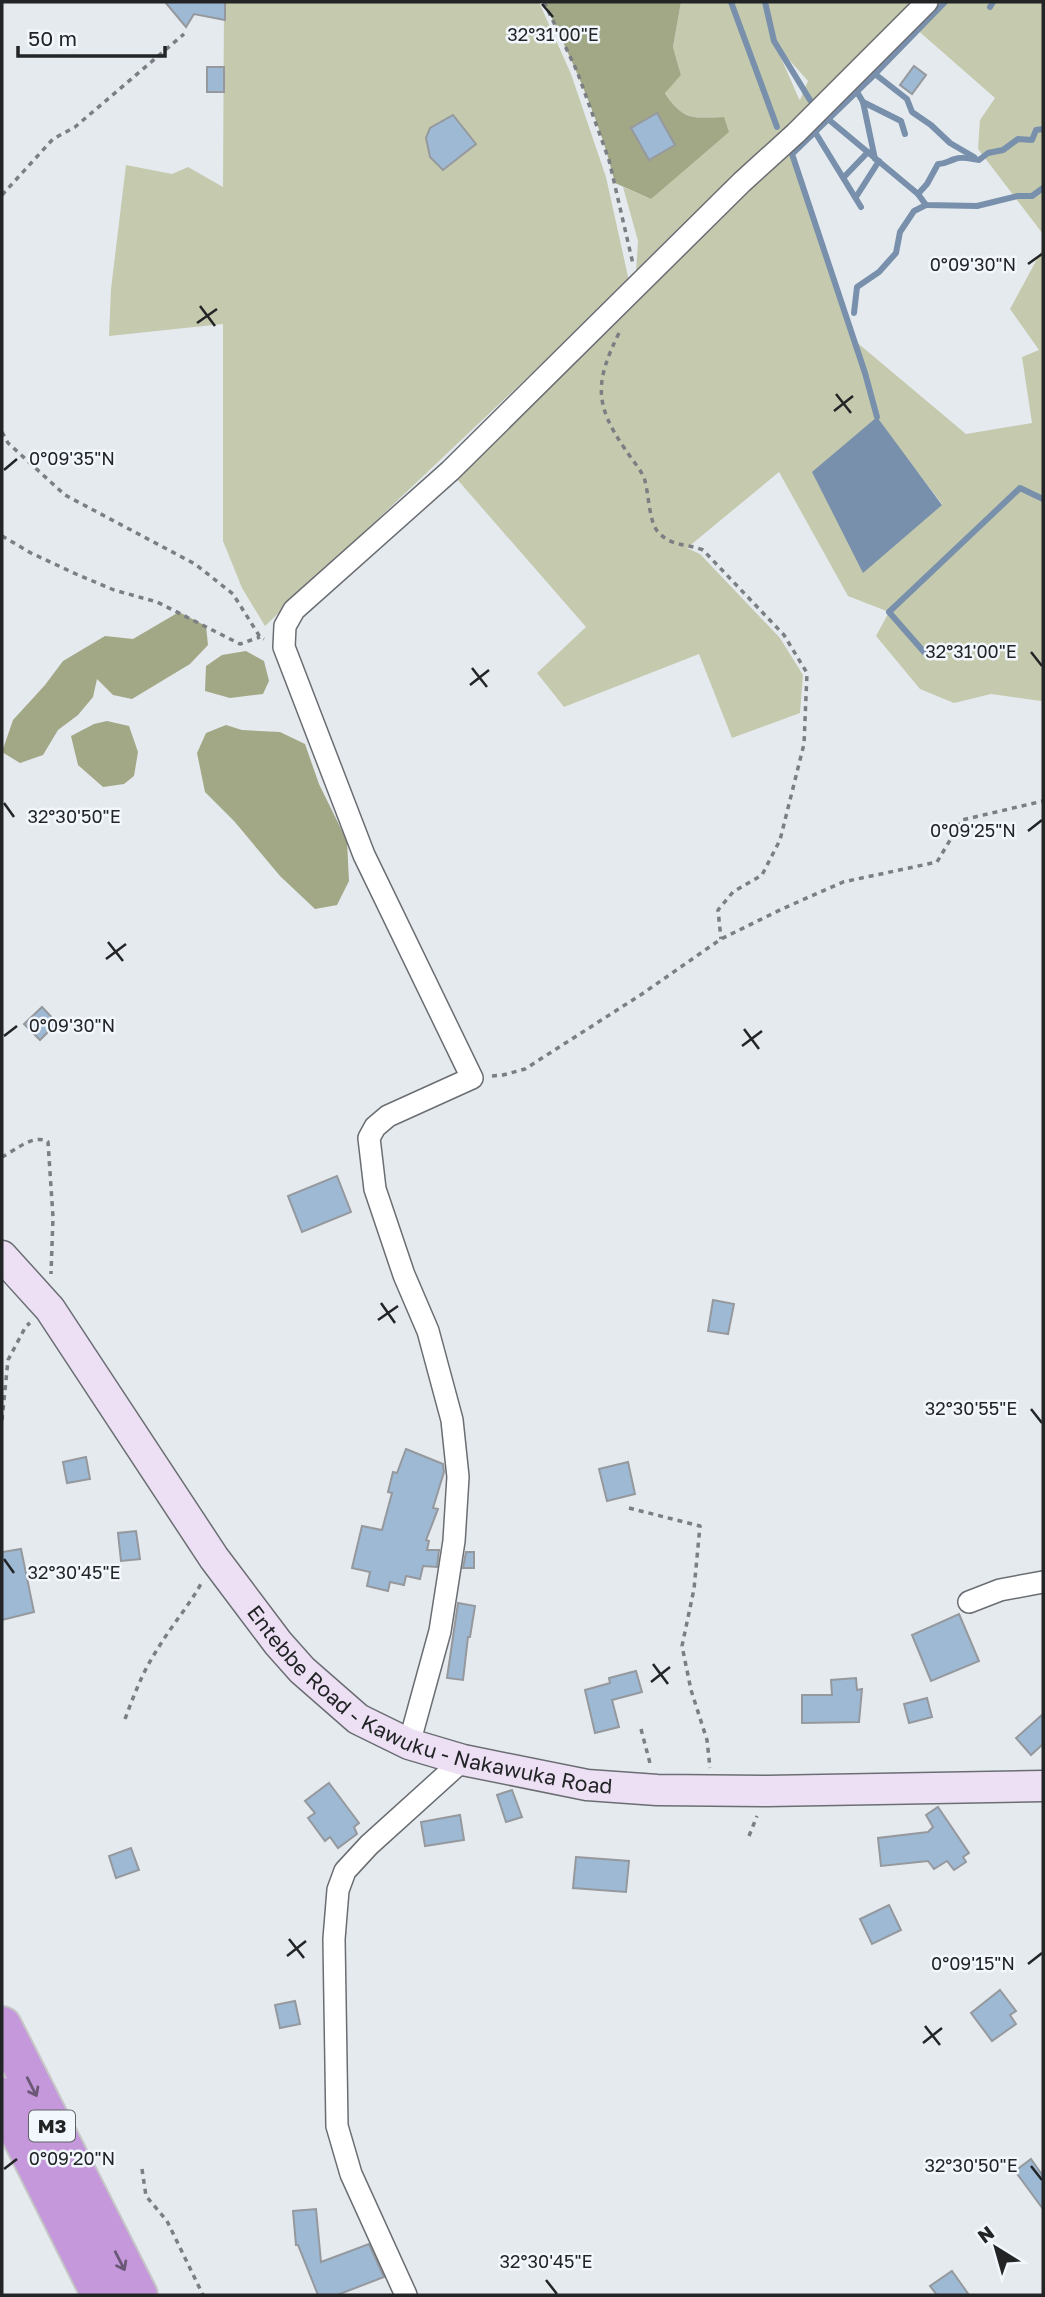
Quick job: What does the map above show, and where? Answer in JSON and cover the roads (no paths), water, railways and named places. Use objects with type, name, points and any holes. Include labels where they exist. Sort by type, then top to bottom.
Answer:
[{"type":"highway","name":"M3","points":[[2,2026],[138,2295]]},
{"type":"highway","name":"M3","points":[[2,2097],[101,2295]]},
{"type":"main road","name":"Entebbe Road - Kawuku - Nakawuka Road","points":[[2,1256],[50,1309],[214,1558],[278,1643],[302,1670],[358,1719],[410,1744],[463,1760],[587,1785],[657,1790],[1043,1786]]},
{"type":"street","points":[[410,1744],[440,1631],[454,1541],[457,1477],[452,1420],[428,1331],[404,1275],[375,1189],[369,1138],[375,1127],[388,1116],[472,1078],[364,855],[284,647],[285,626],[294,610],[450,471],[927,2]]},
{"type":"street","points":[[969,1602],[1000,1590],[1043,1582]]},
{"type":"street","points":[[406,2295],[351,2174],[337,2126],[334,1939],[338,1890],[345,1871],[369,1844],[463,1760]]},
{"type":"water","points":[[877,417],[942,505],[863,573],[812,472]]},
{"type":"waterway","points":[[731,2],[777,127]]},
{"type":"waterway","points":[[765,2],[774,41],[810,100]]},
{"type":"waterway","points":[[877,417],[865,373],[792,154],[945,2]]},
{"type":"waterway","points":[[990,7],[993,2]]},
{"type":"waterway","points":[[875,74],[907,99],[912,112],[950,143],[974,157]]},
{"type":"waterway","points":[[857,92],[863,102],[875,159]]},
{"type":"waterway","points":[[863,102],[901,121],[905,134]]},
{"type":"waterway","points":[[828,119],[918,194]]},
{"type":"waterway","points":[[1043,129],[1036,130],[1032,140],[1018,139],[1003,150],[988,153],[979,160],[961,158],[938,164],[918,194],[926,205],[977,206],[1018,196],[1032,196],[1043,188]]},
{"type":"waterway","points":[[815,132],[861,207]]},
{"type":"waterway","points":[[844,177],[868,152]]},
{"type":"waterway","points":[[856,197],[879,161]]},
{"type":"waterway","points":[[854,313],[857,287],[879,272],[896,253],[900,232],[914,211],[926,205]]},
{"type":"waterway","points":[[924,652],[889,612],[1020,488],[1043,499]]}]
